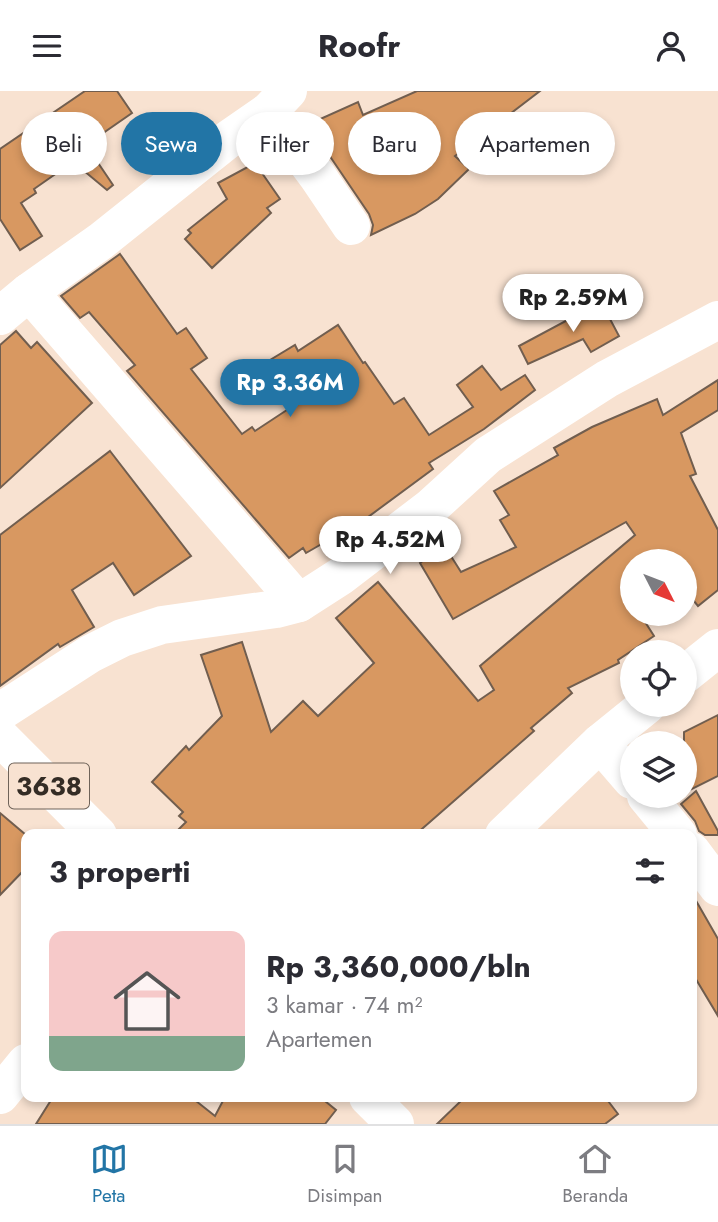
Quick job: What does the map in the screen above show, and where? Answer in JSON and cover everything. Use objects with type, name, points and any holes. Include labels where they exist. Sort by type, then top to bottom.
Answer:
[{"type":"street","points":[[0,316],[101,241],[194,165],[279,101],[351,226]]},
{"type":"street","points":[[29,292],[299,603]]},
{"type":"street","points":[[0,712],[90,654],[122,638],[162,625],[276,609],[299,603],[341,576],[431,507],[488,455],[607,379],[718,320]]},
{"type":"street","points":[[697,665],[718,648]]},
{"type":"street","points":[[510,829],[600,743],[632,717]]},
{"type":"street","name":"3638","points":[[0,737],[92,829]]},
{"type":"street","points":[[600,743],[620,766]]},
{"type":"street","points":[[656,808],[673,829]]},
{"type":"street","points":[[697,859],[718,887]]},
{"type":"street","points":[[0,1095],[21,1069]]},
{"type":"street","points":[[373,1102],[395,1124]]},
{"type":"building","points":[[85,91],[117,91],[131,112],[121,112],[121,121],[107,130],[107,112],[54,112]]},
{"type":"building","points":[[417,91],[540,91],[513,112],[455,112],[455,175],[463,175],[438,199],[415,214],[371,235],[373,225],[369,214],[334,162],[334,113],[358,102],[362,112],[348,112],[348,175],[441,175],[441,112],[370,112]]},
{"type":"building","points":[[21,135],[21,175],[54,175],[34,189],[36,193],[21,203],[42,236],[20,250],[0,219],[0,149]]},
{"type":"building","points":[[236,173],[263,175],[280,199],[267,208],[271,213],[212,268],[185,239],[191,233],[188,230],[227,199],[218,183]]},
{"type":"building","points":[[89,175],[106,175],[113,185],[107,190]]},
{"type":"building","points":[[120,254],[177,334],[186,328],[207,358],[191,369],[242,434],[252,427],[255,431],[296,404],[270,360],[295,345],[298,351],[338,325],[394,404],[404,398],[429,435],[473,407],[457,385],[482,366],[501,390],[525,375],[535,390],[484,429],[429,463],[433,469],[341,537],[339,534],[306,553],[303,548],[289,558],[127,371],[135,365],[89,312],[80,318],[61,296]]},
{"type":"building","points":[[601,302],[619,336],[591,352],[583,339],[528,364],[519,346]]},
{"type":"building","points":[[16,331],[31,348],[37,342],[92,403],[0,488],[0,345]]},
{"type":"building","points":[[718,380],[718,410],[681,433],[696,474],[690,476],[718,530],[718,590],[697,605],[697,549],[620,549],[620,627],[648,627],[654,636],[648,640],[620,640],[619,663],[568,688],[572,693],[531,728],[534,731],[422,829],[179,829],[186,822],[179,816],[183,812],[152,782],[186,746],[189,750],[222,716],[201,655],[242,642],[271,732],[303,701],[318,716],[374,663],[336,618],[378,582],[478,701],[494,690],[480,666],[635,535],[626,522],[453,619],[420,563],[424,560],[415,547],[437,534],[461,572],[516,547],[500,520],[509,515],[494,491],[558,455],[554,448],[592,427],[657,399],[663,415]]},
{"type":"building","points":[[110,451],[191,556],[134,595],[113,563],[72,590],[94,627],[60,647],[58,644],[0,686],[0,535]]},
{"type":"building","points":[[718,715],[718,776],[697,786],[697,731],[686,731]]},
{"type":"building","points":[[697,793],[718,835],[705,835],[699,831],[684,808],[697,808]]},
{"type":"building","points":[[0,813],[21,831],[21,873],[0,895]]},
{"type":"building","points":[[697,902],[718,939],[718,1016],[697,981]]},
{"type":"building","points":[[50,1102],[197,1102],[215,1116],[222,1102],[326,1102],[336,1110],[325,1124],[36,1124]]},
{"type":"building","points":[[460,1102],[609,1102],[618,1114],[605,1124],[437,1124]]}]
